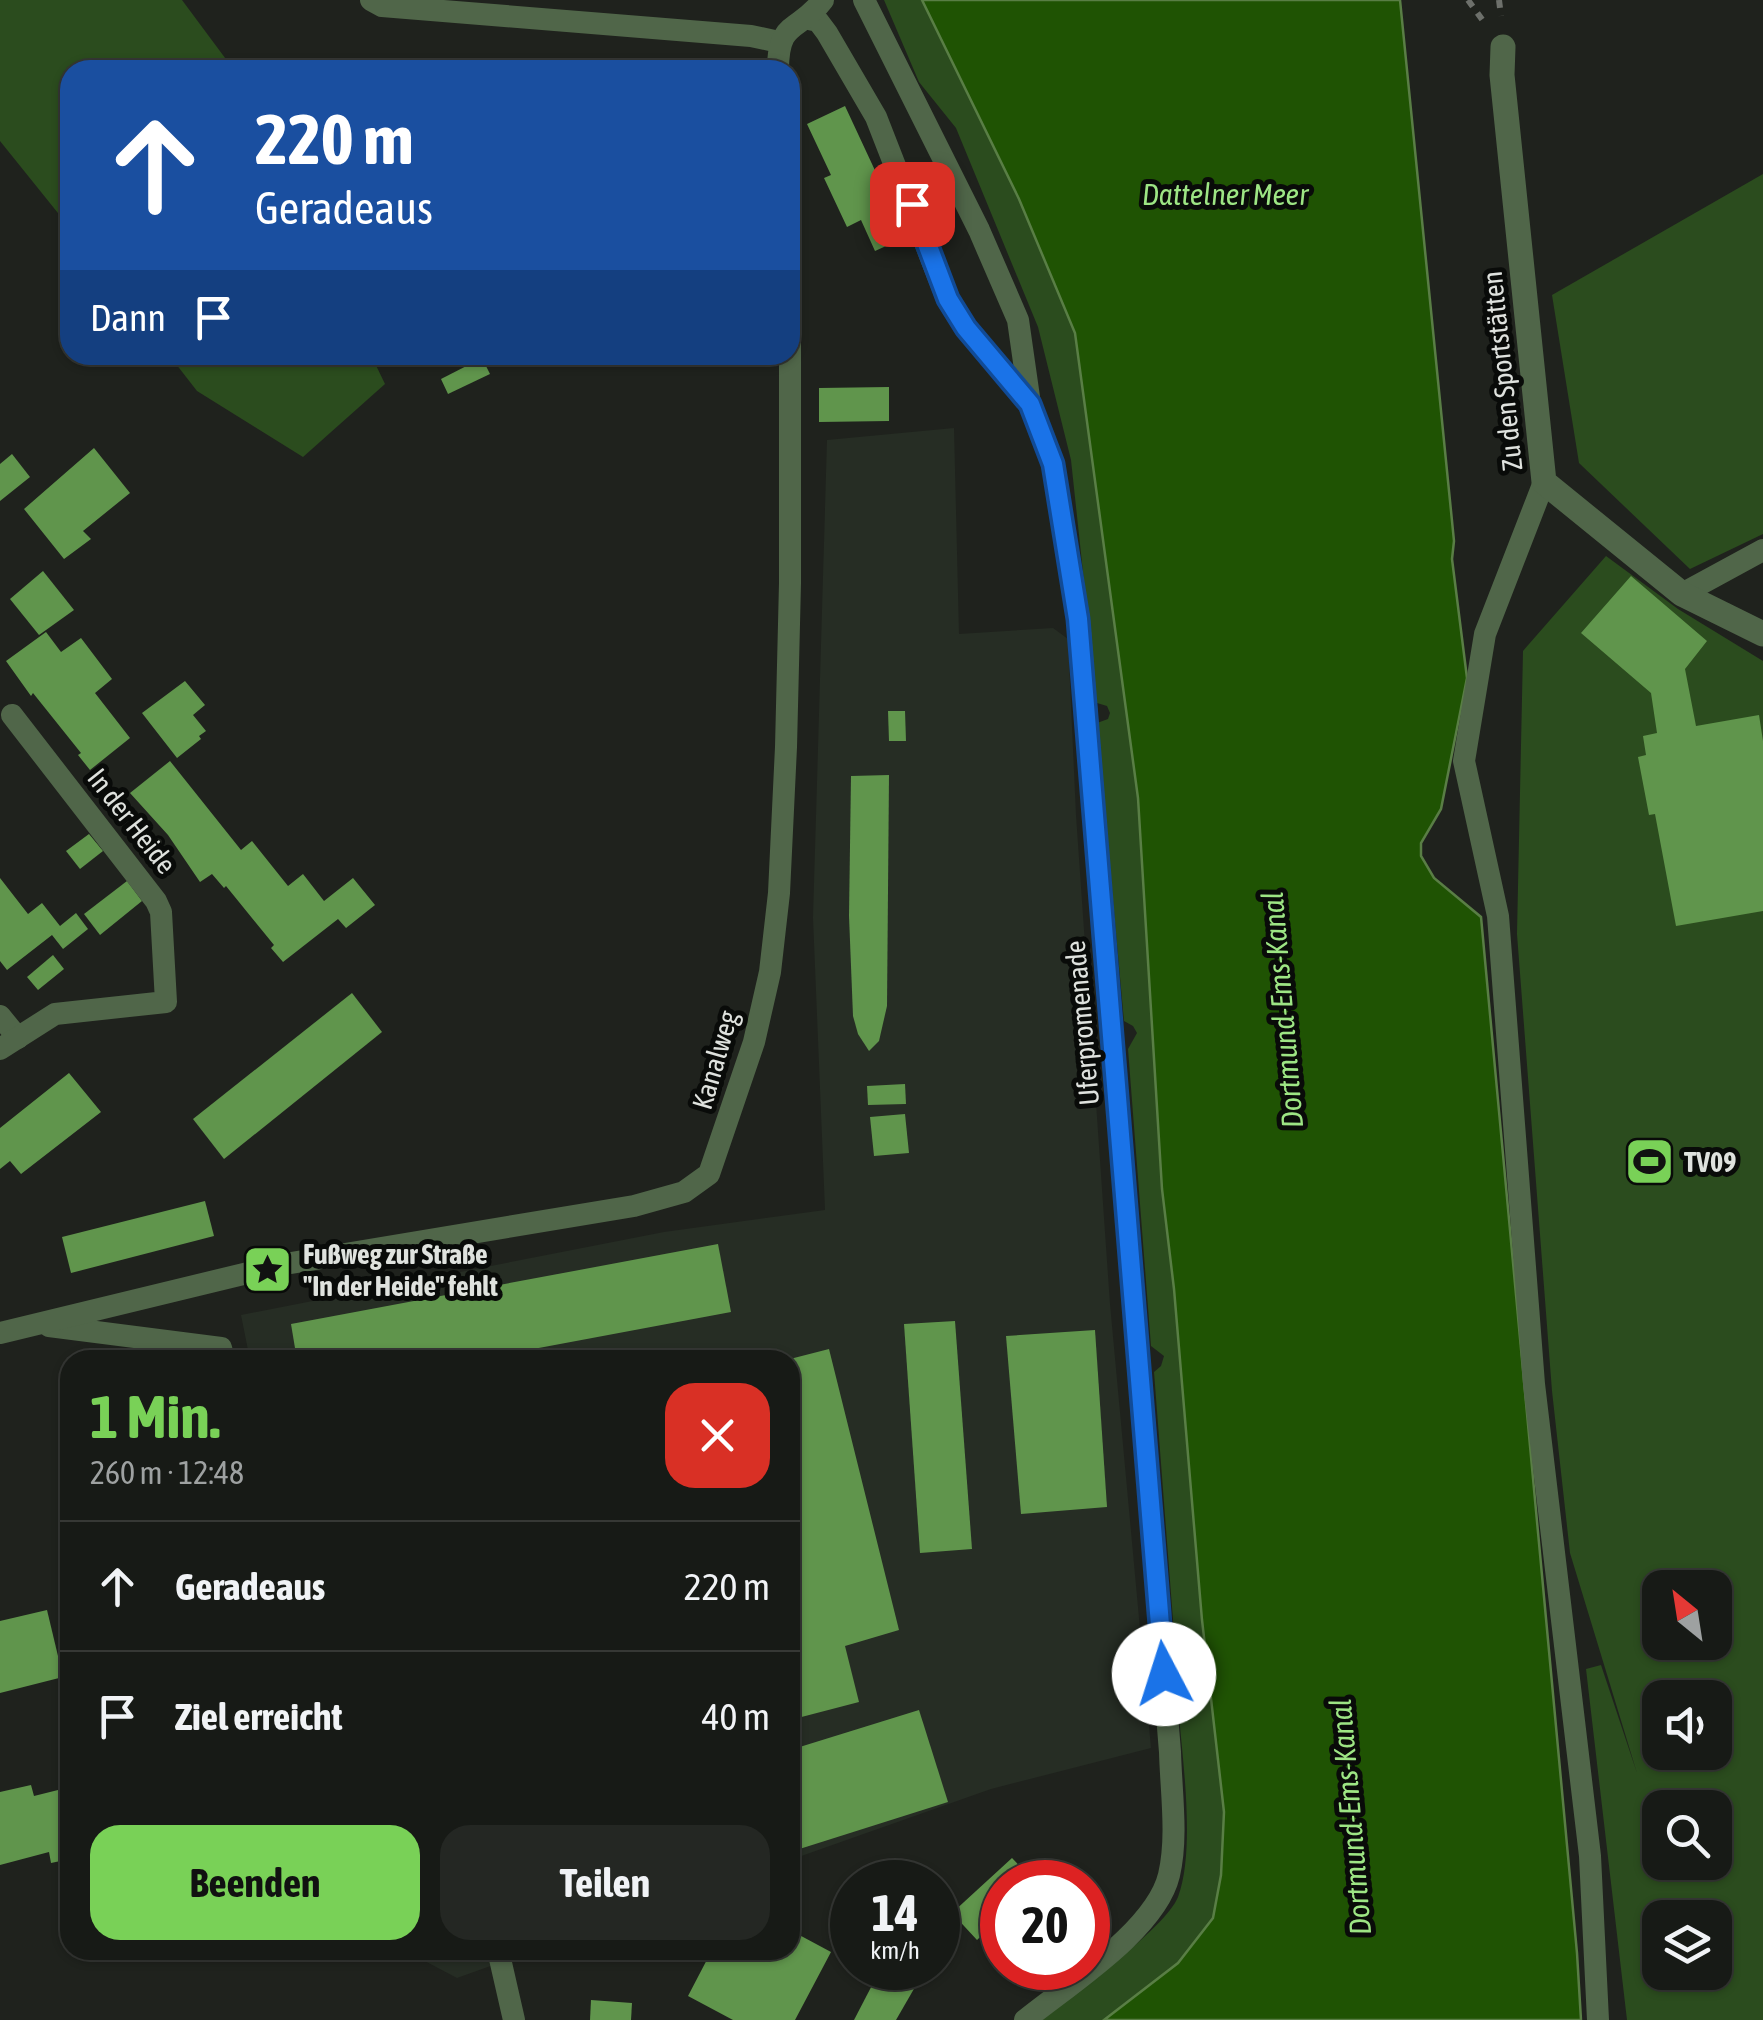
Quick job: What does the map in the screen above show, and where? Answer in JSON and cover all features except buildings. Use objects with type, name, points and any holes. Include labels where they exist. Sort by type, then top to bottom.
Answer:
[{"type":"street","name":"Zu den Sportstätten","points":[[1503,47],[1502,75],[1544,482],[1682,594],[1763,634]]},
{"type":"lane","points":[[371,0],[382,6],[751,36],[779,42]]},
{"type":"lane","name":"Uferpromenade","points":[[864,0],[979,230],[1018,320],[1030,404],[1053,464],[1078,619],[1168,1732],[1172,1812],[1169,1877],[1146,1920],[1025,2020]]},
{"type":"lane","points":[[778,60],[779,42],[790,27],[816,9],[818,21],[876,117],[948,299],[966,328],[1030,404]]},
{"type":"lane","name":"Kanalweg","points":[[0,1333],[285,1264],[634,1206],[684,1192],[709,1174],[754,1042],[770,972],[779,893],[790,583],[790,365]]},
{"type":"lane","points":[[1544,482],[1485,634],[1464,761],[1498,916],[1534,1384],[1590,1856],[1598,2020]]},
{"type":"lane","points":[[1682,594],[1763,550]]},
{"type":"lane","name":"In der Heide","points":[[0,1016],[9,1044],[55,1014],[166,1002],[161,912],[156,901],[12,715]]},
{"type":"lane","name":"Kanalweg","points":[[35,1324],[222,1350]]},
{"type":"lane","points":[[500,1960],[514,2020]]},
{"type":"shaded area","points":[[0,0],[182,0],[227,60],[60,60],[60,216],[0,141]]},
{"type":"shaded area","points":[[884,0],[922,0],[1019,199],[1075,333],[1138,798],[1162,1189],[1224,1812],[1221,1875],[1213,1918],[1178,1963],[1104,2020],[1040,2020],[1080,1990],[1110,1990],[1110,1966],[1155,1926],[1178,1897],[1187,1829],[1178,1704],[1191,1689],[1186,1674],[1177,1672],[1154,1372],[1164,1356],[1151,1346],[1128,1049],[1137,1033],[1124,1021],[1097,723],[1108,719],[1110,713],[1107,706],[1097,703],[1071,460],[1038,327],[956,128],[919,82]]},
{"type":"shaded area","points":[[1763,174],[1763,534],[1690,569],[1579,463],[1552,295]]},
{"type":"shaded area","points":[[177,365],[376,365],[385,384],[303,457],[197,391]]},
{"type":"shaded area","points":[[954,428],[959,634],[1053,628],[1068,639],[1076,815],[1110,1304],[1151,1748],[991,1789],[800,1856],[800,1350],[248,1350],[241,1315],[664,1232],[825,1210],[813,918],[827,440]]},
{"type":"shaded area","name":"TV09","points":[[1606,556],[1678,609],[1763,661],[1763,2020],[1627,2020],[1586,1669],[1601,1665],[1637,1773],[1570,1553],[1552,1391],[1517,934],[1523,651]]},
{"type":"shaded area","points":[[423,1960],[507,1960],[457,1978]]},
{"type":"water","name":"Dattelner Meer","points":[[922,0],[1400,0],[1454,541],[1452,559],[1467,678],[1441,809],[1421,843],[1421,856],[1434,878],[1481,917],[1581,2020],[1104,2020],[1178,1963],[1213,1918],[1221,1875],[1224,1812],[1162,1189],[1138,798],[1075,333],[1019,199]]},
{"type":"place","name":"TV09","points":[[1649,1162]]},
{"type":"place","name":"Fußweg zur Straße \"In der Heide\" fehlt","points":[[268,1270]]},
{"type":"route","points":[[912,204],[948,299],[966,328],[1030,404],[1053,464],[1078,619],[1164,1674]]},
{"type":"water label","name":"Dortmund-Ems-Kanal","points":[[1282,1010]]},
{"type":"water label","name":"Dortmund-Ems-Kanal","points":[[1350,1817]]}]
